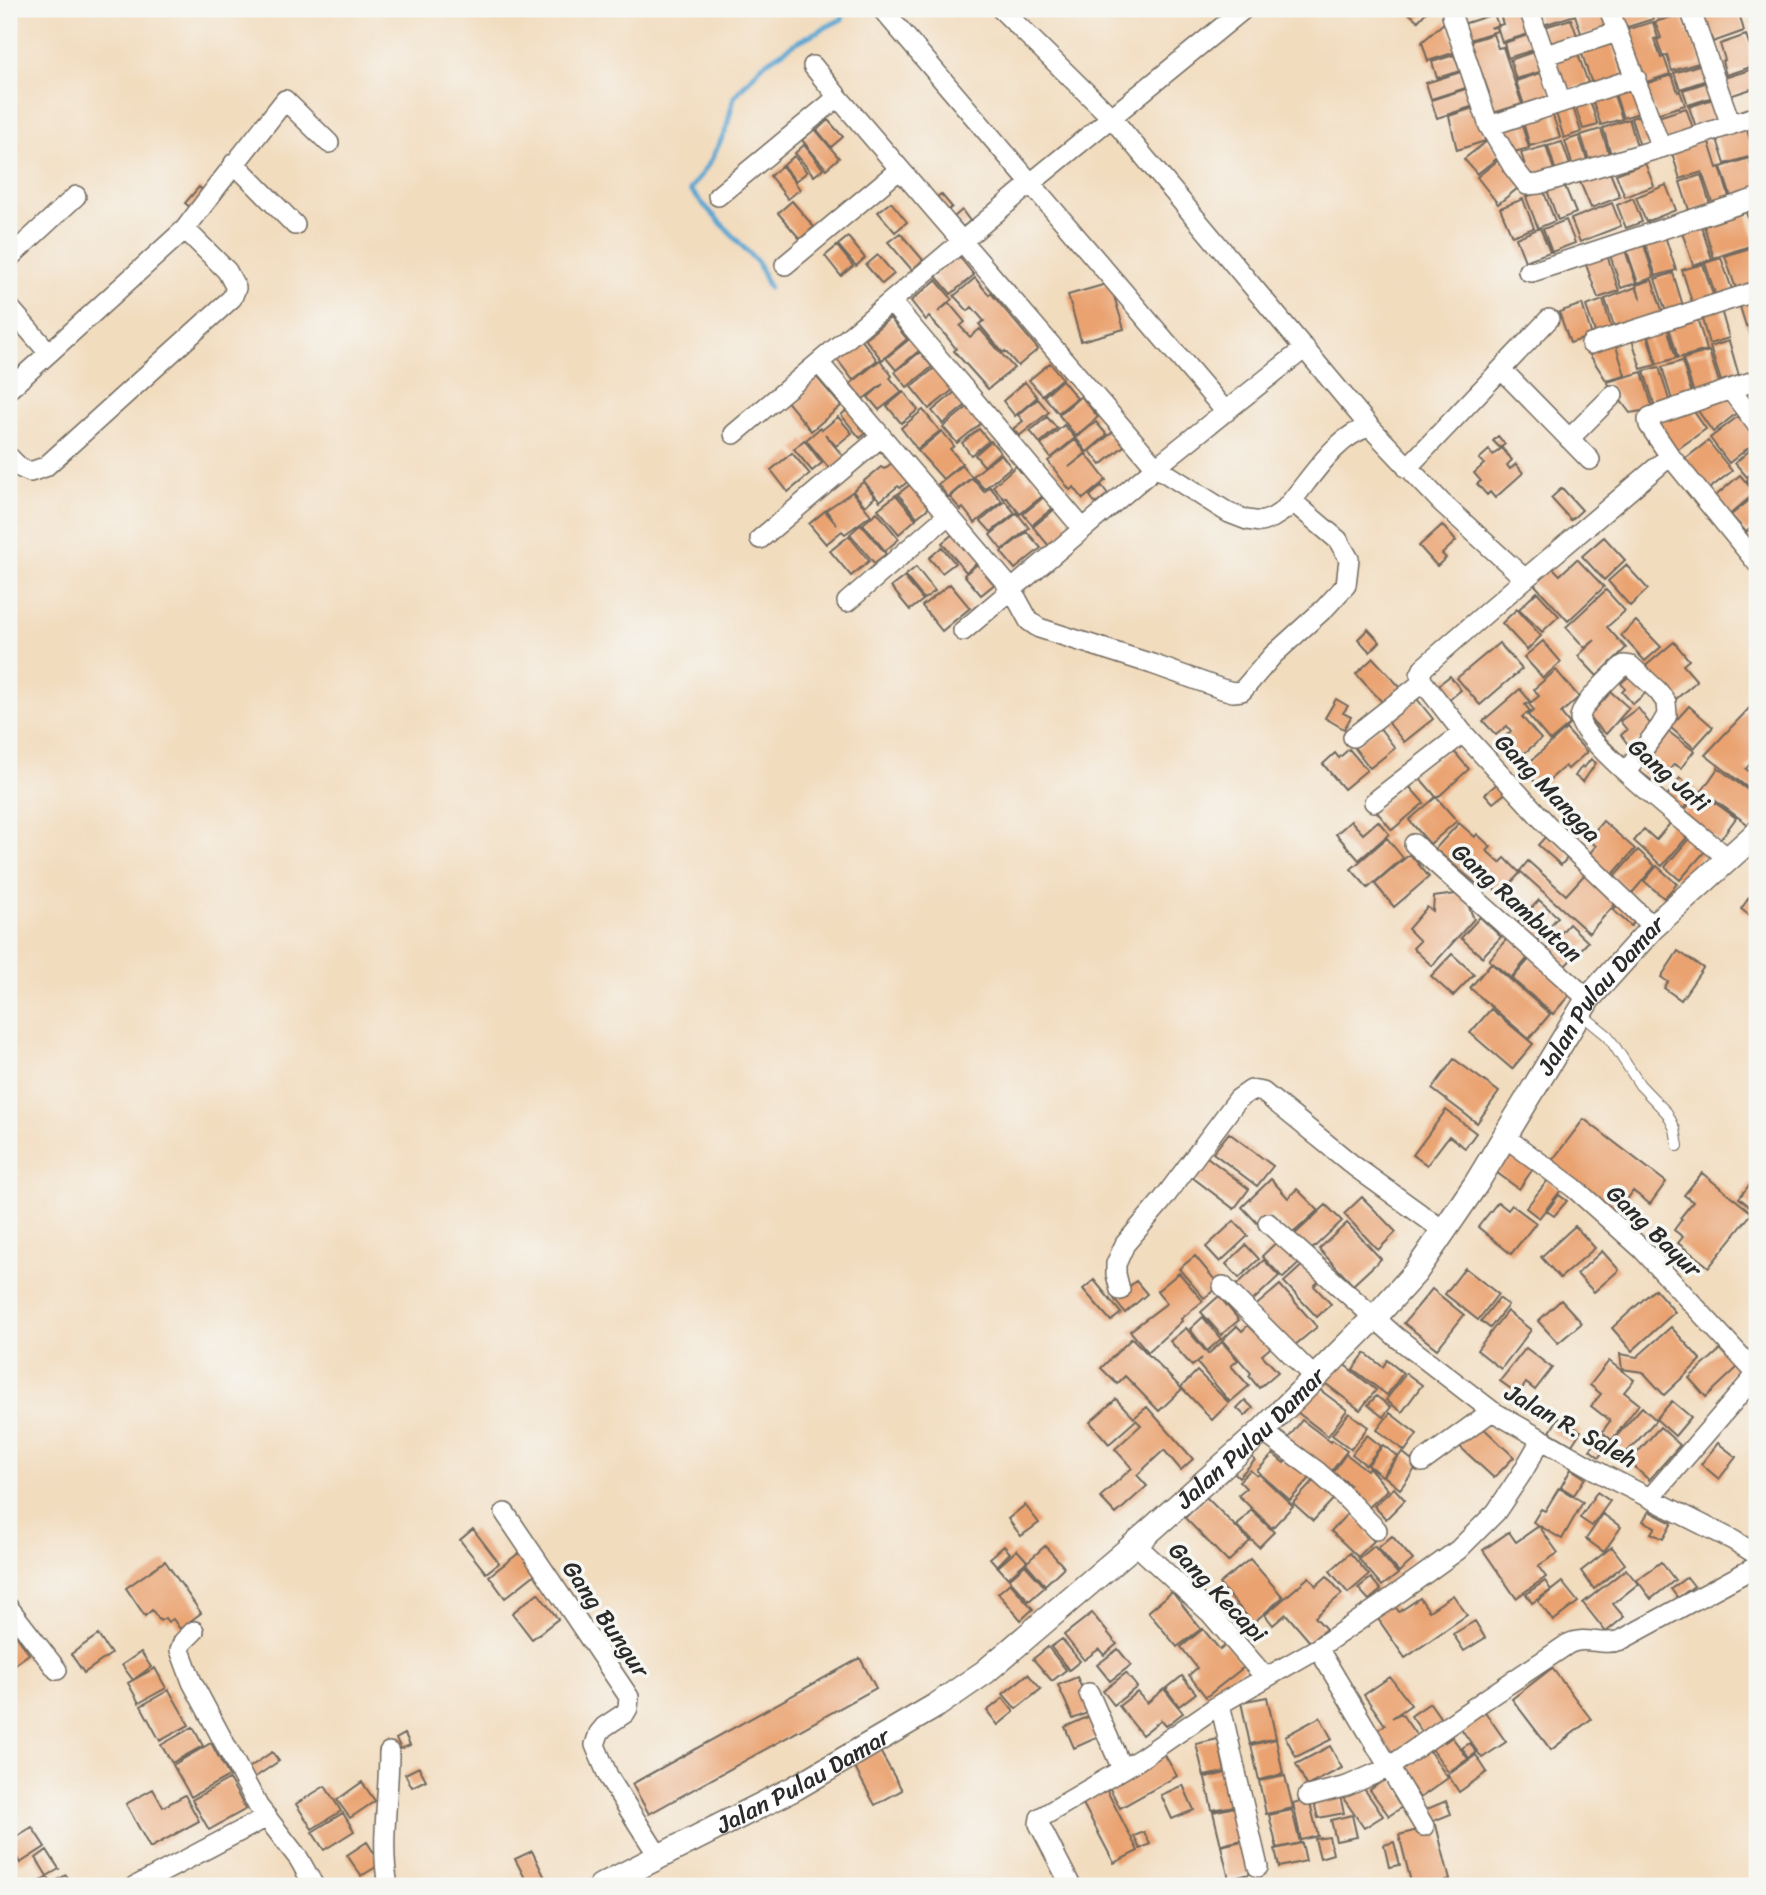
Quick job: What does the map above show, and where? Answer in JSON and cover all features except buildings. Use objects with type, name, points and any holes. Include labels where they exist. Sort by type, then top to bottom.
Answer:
[{"type":"street","points":[[882,9],[1226,412]]},
{"type":"street","points":[[1001,9],[1111,117],[1407,468],[1525,579]]},
{"type":"street","points":[[734,434],[1031,183],[1244,9]]},
{"type":"street","points":[[1454,9],[1452,16],[1489,126],[1527,185],[1539,184],[1661,148],[1757,116]]},
{"type":"street","points":[[1529,9],[1561,103]]},
{"type":"street","points":[[1609,9],[1661,148]]},
{"type":"street","points":[[1690,9],[1731,125]]},
{"type":"street","points":[[1546,55],[1617,32]]},
{"type":"street","points":[[813,66],[1156,467],[1229,513],[1261,522],[1283,511],[1336,446],[1351,434],[1370,427]]},
{"type":"street","points":[[1489,126],[1636,78]]},
{"type":"street","points":[[718,196],[838,97]]},
{"type":"street","points":[[9,389],[185,229],[285,100],[329,143]]},
{"type":"street","points":[[234,163],[295,225]]},
{"type":"street","points":[[785,265],[900,169]]},
{"type":"street","points":[[9,258],[76,196]]},
{"type":"street","points":[[1528,271],[1755,205]]},
{"type":"street","points":[[9,459],[30,472],[45,467],[232,298],[236,288],[227,271],[185,229]]},
{"type":"street","points":[[1591,344],[1757,291]]},
{"type":"street","points":[[891,302],[1083,530]]},
{"type":"street","points":[[9,307],[49,354]]},
{"type":"street","points":[[1407,468],[1549,319]]},
{"type":"street","points":[[962,631],[1156,467],[1305,348]]},
{"type":"street","points":[[819,363],[1012,590],[1029,621],[1039,628],[1222,689],[1242,691],[1273,655],[1346,585],[1349,559],[1338,540],[1292,501]]},
{"type":"street","points":[[1502,370],[1591,460]]},
{"type":"street","points":[[1757,380],[1650,417],[1648,420],[1670,456],[1757,563]]},
{"type":"street","points":[[1730,389],[1757,425]]},
{"type":"street","points":[[1569,439],[1613,394]]},
{"type":"street","points":[[760,539],[881,437]]},
{"type":"street","points":[[1353,737],[1422,677],[1424,667],[1670,456]]},
{"type":"street","points":[[847,602],[948,515]]},
{"type":"street","name":"Gang Jati","points":[[1626,772],[1667,715],[1666,702],[1658,691],[1631,666],[1624,665],[1581,712],[1581,725],[1626,772],[1729,859]]},
{"type":"street","name":"Gang Mangga","points":[[1422,677],[1463,733],[1552,830],[1653,927]]},
{"type":"street","points":[[1374,802],[1463,733]]},
{"type":"street","name":"Jalan Pulau Damar","points":[[604,1886],[795,1788],[937,1705],[1005,1656],[1262,1431],[1415,1273],[1476,1184],[1583,1006],[1653,927],[1757,833]]},
{"type":"street","name":"Gang Rambutan","points":[[1414,844],[1583,1006]]},
{"type":"street","points":[[1119,1290],[1116,1264],[1125,1244],[1161,1202],[1238,1099],[1251,1090],[1263,1092],[1354,1166],[1444,1231]]},
{"type":"street","name":"Gang Bayur","points":[[1504,1137],[1574,1188],[1643,1249],[1757,1374]]},
{"type":"street","name":"Jalan R. Saleh","points":[[1268,1223],[1395,1336],[1492,1411],[1604,1475],[1651,1497],[1757,1555]]},
{"type":"street","points":[[1223,1286],[1315,1378]]},
{"type":"street","points":[[1651,1497],[1757,1374]]},
{"type":"street","points":[[1422,1462],[1492,1411]]},
{"type":"street","points":[[1262,1431],[1318,1472],[1377,1530]]},
{"type":"street","points":[[1071,1886],[1038,1819],[1165,1742],[1220,1704],[1318,1648],[1458,1550],[1496,1512],[1541,1440]]},
{"type":"street","name":"Gang Bungur","points":[[505,1513],[629,1697],[625,1713],[604,1727],[599,1733],[596,1745],[610,1778],[659,1857]]},
{"type":"street","name":"Gang Kecapi","points":[[1135,1544],[1211,1614],[1265,1677]]},
{"type":"street","points":[[1308,1796],[1348,1786],[1388,1768],[1568,1644],[1581,1639],[1608,1644],[1620,1640],[1757,1566]]},
{"type":"street","points":[[9,1608],[57,1670]]},
{"type":"street","points":[[194,1631],[182,1645],[181,1657],[258,1806],[299,1859],[314,1886]]},
{"type":"street","points":[[1318,1648],[1424,1826]]},
{"type":"street","points":[[1089,1693],[1122,1769]]},
{"type":"street","points":[[1220,1704],[1258,1867]]},
{"type":"street","points":[[388,1886],[384,1844],[389,1752]]},
{"type":"street","points":[[136,1886],[267,1817]]},
{"type":"lane","points":[[1583,1006],[1608,1036],[1640,1085],[1667,1113],[1675,1129],[1678,1146]]},
{"type":"waterway","points":[[769,288],[758,263],[690,190],[710,162],[726,130],[734,97],[762,65],[797,42],[842,19],[846,9]]}]
